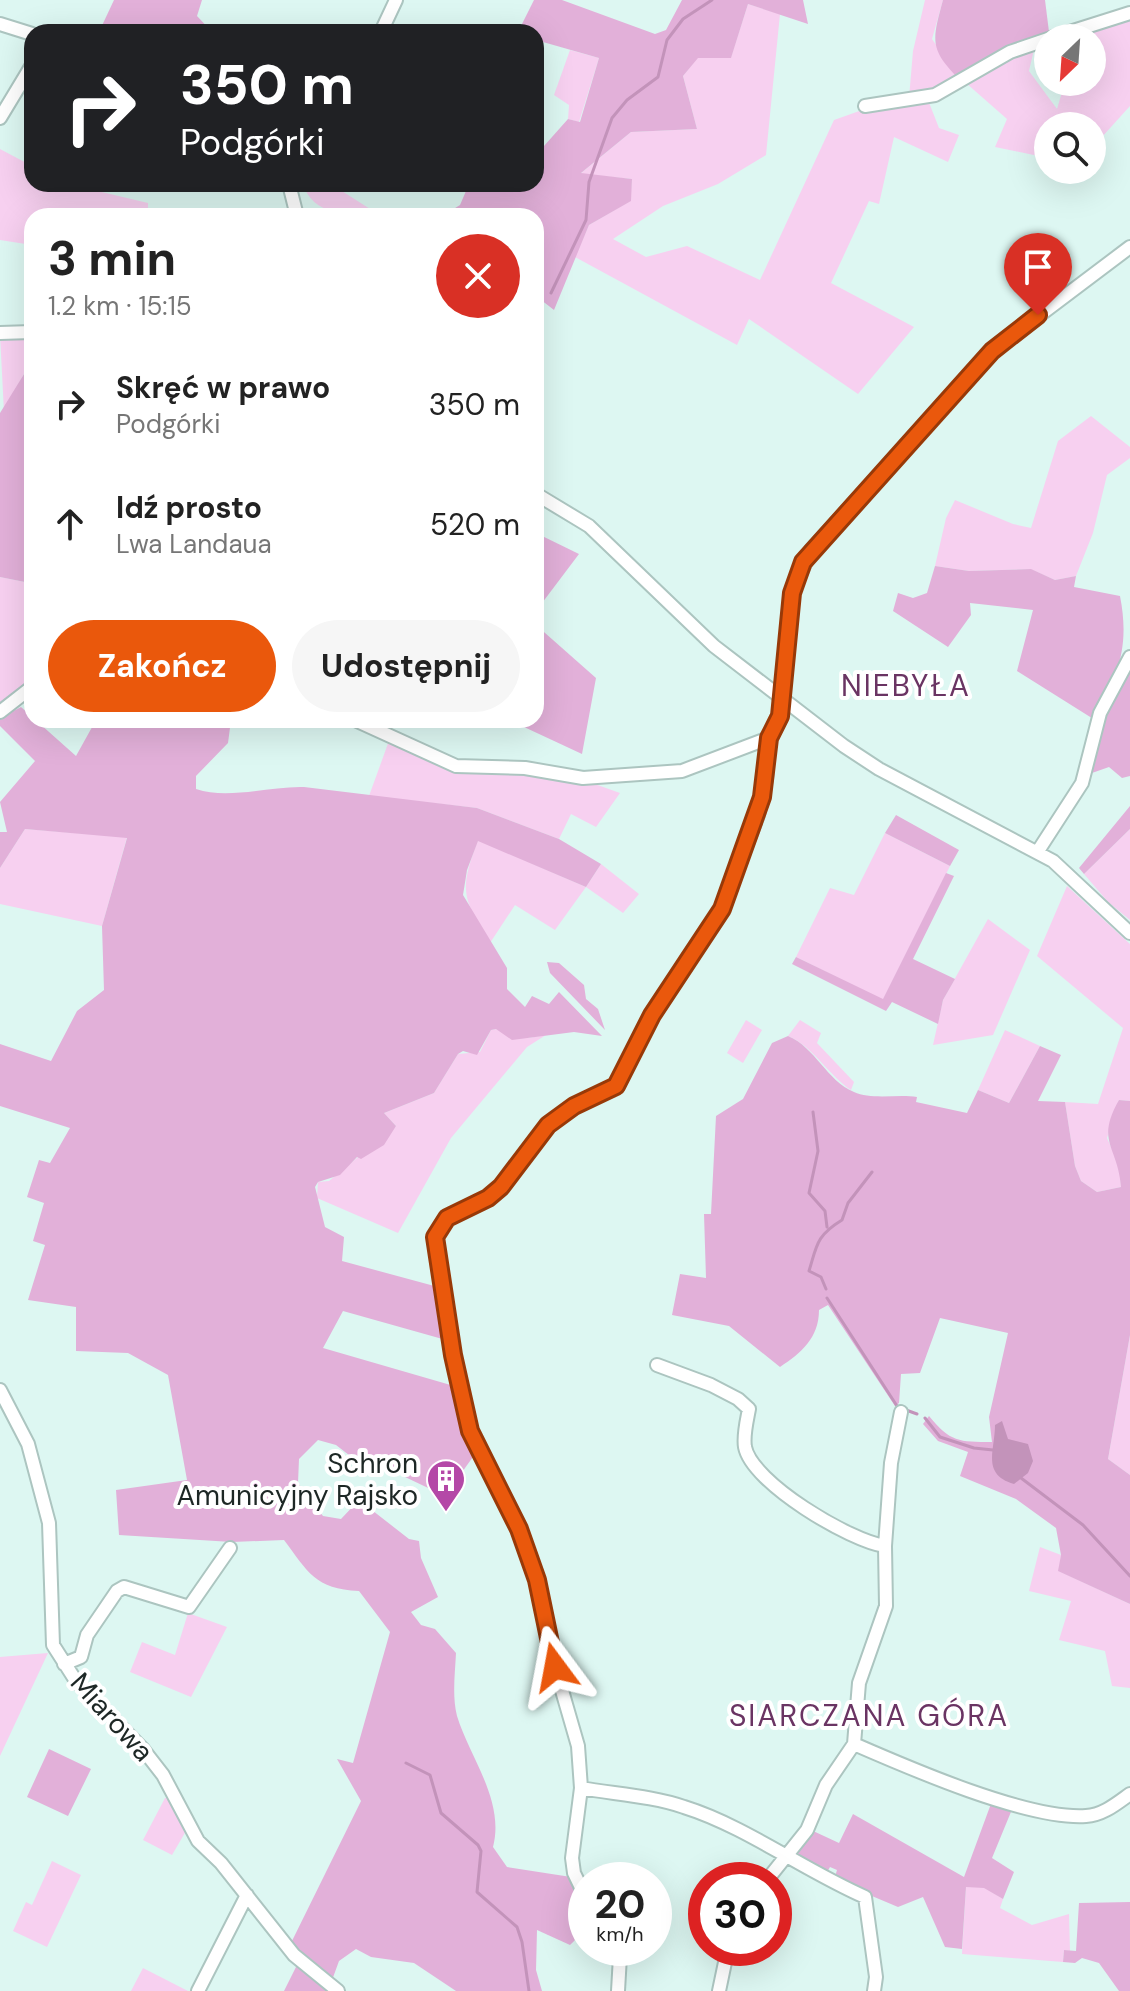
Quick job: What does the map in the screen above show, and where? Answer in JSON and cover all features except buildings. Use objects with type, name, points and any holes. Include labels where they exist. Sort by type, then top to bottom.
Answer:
[{"type":"street","points":[[385,24],[396,0]]},
{"type":"street","points":[[1095,24],[1130,13]]},
{"type":"street","points":[[0,24],[24,32]]},
{"type":"street","points":[[865,106],[935,95],[1010,52],[1034,44]]},
{"type":"street","points":[[0,118],[24,78]]},
{"type":"street","points":[[573,1862],[581,1788],[578,1746],[548,1642],[540,1588],[519,1529],[470,1431],[453,1355],[435,1237],[447,1218],[488,1198],[501,1187],[548,1125],[574,1106],[616,1086],[652,1015],[722,909],[758,815],[766,779],[769,738],[780,716],[792,593],[811,550],[992,351],[1130,247]]},
{"type":"street","points":[[0,333],[24,332]]},
{"type":"street","points":[[544,499],[589,526],[704,638],[781,699],[879,769],[1038,851],[1070,875],[1130,933]]},
{"type":"street","points":[[1038,851],[1082,783],[1100,713],[1130,657]]},
{"type":"street","points":[[0,712],[24,693]]},
{"type":"street","points":[[373,728],[456,766],[525,768],[583,778],[682,771],[769,738]]},
{"type":"street","points":[[657,1365],[738,1399],[749,1409],[744,1445],[749,1458],[802,1510],[885,1546]]},
{"type":"street","name":"Miarowa","points":[[0,1390],[28,1444],[49,1523],[53,1645],[64,1664],[142,1748],[169,1784],[198,1841],[221,1863],[294,1955],[338,1991]]},
{"type":"street","points":[[780,1862],[807,1830],[833,1772],[854,1744],[859,1683],[886,1606],[885,1546],[891,1463],[901,1412]]},
{"type":"street","points":[[64,1664],[81,1657],[87,1635],[117,1591],[124,1587],[189,1607],[230,1548]]},
{"type":"street","points":[[854,1744],[928,1776],[1041,1809],[1083,1816],[1096,1814],[1130,1794]]},
{"type":"street","points":[[581,1788],[684,1806],[760,1844],[787,1853],[826,1879],[865,1897],[876,1977],[874,1991]]},
{"type":"street","points":[[198,1991],[247,1895]]},
{"type":"street","points":[[618,1991],[619,1966]]},
{"type":"street","points":[[719,1991],[724,1966]]},
{"type":"shaded area","points":[[114,0],[202,0],[197,16],[204,24],[103,24]]},
{"type":"shaded area","points":[[534,0],[562,0],[655,34],[666,30],[682,0],[803,0],[808,24],[748,4],[731,58],[698,58],[683,76],[697,129],[631,132],[581,173],[632,179],[631,201],[589,225],[554,310],[544,302],[544,208],[455,208],[460,205],[466,192],[544,192],[544,146],[568,119],[580,122],[599,58],[544,42],[544,24],[522,24]]},
{"type":"shaded area","points":[[925,0],[943,0],[932,39],[960,80],[909,98],[913,51]]},
{"type":"shaded area","points":[[943,0],[1045,0],[1048,24],[1034,24],[1034,39],[1006,51],[960,80],[938,52],[937,25]]},
{"type":"shaded area","points":[[748,4],[780,14],[766,155],[718,184],[663,206],[613,239],[646,257],[687,246],[760,280],[834,120],[865,109],[928,100],[939,128],[959,135],[948,162],[894,137],[879,204],[869,201],[831,283],[914,327],[858,394],[749,319],[737,345],[575,257],[589,225],[630,201],[632,179],[580,174],[631,132],[697,129],[683,76],[698,57],[731,57]]},
{"type":"shaded area","points":[[1130,17],[1130,106],[1106,133],[1106,112],[1034,112],[1034,155],[995,147],[1007,119],[966,83],[1034,46],[1029,71],[1034,78],[1034,96],[1047,96],[1057,109],[1061,96],[1106,96],[1106,24]]},
{"type":"shaded area","points":[[570,50],[599,58],[579,122],[568,119],[569,105],[554,95]]},
{"type":"shaded area","points":[[0,149],[24,162],[24,192],[102,192],[148,203],[148,208],[24,208],[24,244],[0,240]]},
{"type":"shaded area","points":[[307,192],[344,192],[368,208],[323,208]]},
{"type":"shaded area","points":[[0,335],[24,336],[24,374],[4,412]]},
{"type":"shaded area","points":[[24,374],[24,582],[0,577],[0,413]]},
{"type":"shaded area","points":[[1091,416],[1130,447],[1130,458],[1107,475],[1093,533],[1076,576],[1055,580],[1030,569],[969,571],[935,566],[946,518],[955,500],[1013,524],[1031,528],[1058,441]]},
{"type":"shaded area","points":[[544,537],[579,554],[544,600]]},
{"type":"shaded area","points":[[935,566],[969,571],[1031,569],[1055,580],[1076,576],[1074,587],[1120,596],[1123,646],[1116,674],[1095,720],[1017,671],[1033,610],[970,603],[971,615],[948,647],[893,611],[898,593],[913,598],[927,593]]},
{"type":"shaded area","points":[[0,577],[24,582],[24,687],[0,706]]},
{"type":"shaded area","points":[[544,632],[596,678],[582,754],[526,728],[544,728]]},
{"type":"shaded area","points":[[1130,670],[1130,776],[1122,778],[1109,767],[1092,773],[1100,722]]},
{"type":"shaded area","points":[[21,707],[24,710],[24,728],[45,728],[76,756],[92,728],[230,728],[228,743],[196,776],[196,789],[235,793],[304,787],[477,808],[559,839],[601,864],[586,887],[478,841],[467,870],[463,895],[507,968],[507,989],[525,1007],[532,996],[549,1004],[559,992],[602,1036],[574,1032],[512,1040],[496,1029],[491,1030],[477,1055],[463,1051],[458,1054],[434,1093],[384,1113],[396,1126],[384,1145],[361,1159],[357,1157],[340,1175],[318,1182],[315,1187],[325,1227],[344,1237],[342,1261],[438,1287],[446,1340],[343,1311],[323,1348],[454,1386],[466,1439],[475,1454],[445,1496],[363,1457],[358,1462],[336,1445],[318,1440],[299,1459],[298,1483],[323,1516],[341,1519],[359,1500],[409,1539],[419,1541],[421,1558],[438,1597],[411,1612],[421,1625],[435,1629],[456,1653],[455,1708],[490,1796],[495,1830],[493,1847],[507,1867],[568,1877],[568,1944],[537,1930],[536,1970],[542,1991],[456,1991],[414,1963],[371,1957],[356,1949],[339,1961],[331,1983],[290,1945],[361,1801],[337,1759],[353,1763],[390,1632],[359,1591],[332,1587],[314,1577],[284,1540],[232,1542],[119,1535],[116,1490],[187,1480],[168,1375],[128,1353],[76,1351],[76,1307],[28,1300],[45,1245],[33,1241],[44,1203],[27,1197],[39,1160],[50,1163],[70,1128],[0,1106],[0,1044],[51,1061],[77,1011],[104,990],[102,926],[127,838],[25,829],[0,868],[0,832],[7,832],[0,802],[35,761],[0,726],[0,718]]},
{"type":"shaded area","points":[[390,738],[436,762],[592,783],[620,793],[596,827],[571,814],[559,839],[477,808],[369,796]]},
{"type":"shaded area","points":[[1130,806],[1130,829],[1084,874],[1079,868]]},
{"type":"shaded area","points":[[896,815],[959,850],[950,866],[885,833]]},
{"type":"shaded area","points":[[25,829],[127,837],[102,926],[0,904],[0,868]]},
{"type":"shaded area","points":[[1130,829],[1130,920],[1108,902],[1084,874]]},
{"type":"shaded area","points":[[885,833],[950,866],[883,1000],[796,957],[830,888],[854,895]]},
{"type":"shaded area","points":[[478,840],[586,887],[555,930],[515,905],[490,943],[466,893],[468,871]]},
{"type":"shaded area","points":[[601,864],[639,894],[623,913],[586,887]]},
{"type":"shaded area","points":[[946,873],[954,876],[913,959],[955,979],[943,1000],[938,1024],[892,1002],[886,1011],[792,964],[796,957],[883,999]]},
{"type":"shaded area","points":[[1067,886],[1130,944],[1130,1101],[1119,1100],[1107,1138],[1120,1167],[1121,1187],[1097,1192],[1081,1181],[1075,1166],[1065,1102],[1098,1104],[1123,1028],[1037,956]]},
{"type":"shaded area","points":[[988,919],[1030,950],[993,1035],[933,1045],[943,1000]]},
{"type":"shaded area","points":[[547,962],[559,963],[584,985],[586,999],[598,1009],[605,1030],[550,973]]},
{"type":"shaded area","points":[[746,1020],[762,1030],[743,1063],[727,1053]]},
{"type":"shaded area","points":[[800,1020],[821,1033],[817,1043],[854,1082],[851,1090],[805,1047],[788,1036]]},
{"type":"shaded area","points":[[491,1030],[528,1038],[546,1035],[527,1047],[451,1138],[398,1233],[317,1198],[318,1182],[329,1181],[396,1126],[384,1113],[434,1093],[458,1054],[480,1052]]},
{"type":"shaded area","points":[[1005,1030],[1040,1046],[1009,1103],[978,1090]]},
{"type":"shaded area","points":[[788,1036],[806,1048],[844,1087],[854,1092],[868,1096],[917,1097],[916,1102],[967,1113],[978,1090],[1009,1103],[1040,1046],[1061,1055],[1038,1101],[1065,1102],[1075,1166],[1081,1181],[1097,1192],[1121,1187],[1108,1135],[1112,1114],[1119,1100],[1130,1101],[1130,1335],[1108,1459],[1130,1475],[1130,1604],[1058,1571],[1061,1555],[1056,1528],[1016,1499],[960,1476],[968,1452],[938,1441],[923,1424],[929,1416],[956,1439],[992,1442],[989,1417],[1008,1333],[940,1318],[920,1373],[901,1374],[899,1403],[895,1406],[828,1305],[819,1310],[816,1329],[807,1344],[780,1367],[729,1326],[672,1315],[680,1274],[706,1278],[704,1214],[711,1214],[716,1116],[743,1099],[772,1043]]},
{"type":"shaded area","points":[[1130,1335],[1130,1475],[1108,1459]]},
{"type":"shaded area","points":[[1002,1421],[1008,1439],[1028,1444],[1033,1461],[1028,1473],[1014,1484],[1004,1480],[993,1468],[995,1425]]},
{"type":"shaded area","points":[[1040,1547],[1061,1555],[1059,1571],[1130,1604],[1130,1688],[1112,1686],[1105,1651],[1059,1640],[1071,1601],[1029,1591]]},
{"type":"shaded area","points":[[188,1613],[227,1627],[191,1697],[130,1672],[142,1642],[175,1655]]},
{"type":"shaded area","points":[[48,1653],[0,1756],[0,1657]]},
{"type":"shaded area","points":[[49,1749],[91,1769],[68,1816],[27,1797]]},
{"type":"shaded area","points":[[165,1798],[169,1798],[186,1831],[172,1855],[143,1840]]},
{"type":"shaded area","points":[[992,1801],[1013,1807],[992,1858],[1014,1872],[1003,1899],[984,1888],[966,1887],[962,1949],[945,1947],[923,1897],[898,1907],[834,1880],[837,1870],[830,1867],[826,1874],[792,1854],[811,1830],[839,1843],[853,1814],[964,1877]]},
{"type":"shaded area","points":[[52,1861],[81,1875],[47,1947],[13,1931],[26,1902],[32,1905]]},
{"type":"shaded area","points":[[966,1887],[984,1887],[1003,1899],[1000,1908],[1032,1925],[1069,1914],[1070,1951],[1064,1950],[1063,1962],[962,1954]]},
{"type":"shaded area","points":[[1130,1902],[1130,1991],[1119,1991],[1099,1963],[1082,1958],[1075,1963],[1063,1962],[1064,1950],[1076,1951],[1079,1903]]},
{"type":"shaded area","points":[[299,1961],[334,1991],[284,1991]]},
{"type":"shaded area","points":[[143,1968],[188,1991],[131,1991]]},
{"type":"waterway","points":[[551,293],[586,220],[589,182],[612,118],[627,100],[658,77],[667,40],[683,19],[712,0]]},
{"type":"waterway","points":[[813,1112],[818,1151],[809,1193],[825,1211],[827,1227]]},
{"type":"waterway","points":[[826,1289],[821,1277],[809,1271],[816,1248],[822,1236],[842,1220],[848,1203],[872,1172]]},
{"type":"waterway","points":[[827,1298],[897,1406]]},
{"type":"waterway","points":[[906,1410],[917,1414]]},
{"type":"waterway","points":[[925,1418],[940,1437],[974,1448],[993,1450]]},
{"type":"waterway","points":[[1021,1478],[1083,1525],[1130,1576]]},
{"type":"waterway","points":[[406,1763],[430,1775],[441,1813],[478,1845],[481,1851],[477,1892],[517,1927],[529,1991]]},
{"type":"place","name":"Schron Amunicyjny Rajsko","points":[[446,1513]]},
{"type":"district","name":"NIEBYŁA","points":[[906,685]]},
{"type":"district","name":"SIARCZANA GÓRA","points":[[869,1715]]},
{"type":"route","points":[[555,1667],[540,1588],[519,1529],[470,1431],[453,1355],[435,1237],[447,1218],[488,1198],[501,1187],[548,1125],[574,1106],[598,1098],[616,1086],[652,1015],[722,909],[758,815],[766,779],[769,738],[780,716],[789,608],[803,562],[820,539],[873,485],[938,408],[992,351],[1038,315]]}]
